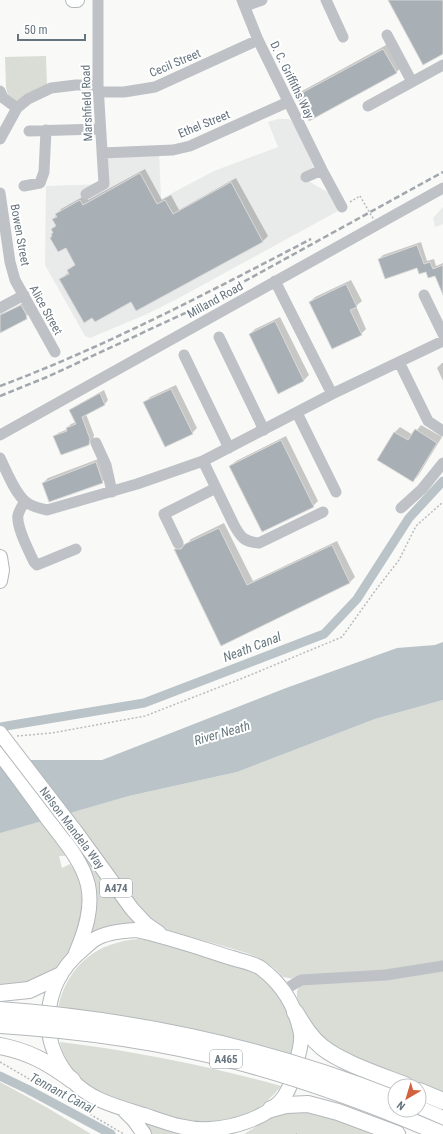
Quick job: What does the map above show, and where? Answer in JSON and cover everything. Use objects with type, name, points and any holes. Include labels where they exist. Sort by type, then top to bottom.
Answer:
[{"type":"highway","points":[[0,993],[29,990],[59,976]]},
{"type":"highway","name":"A465","points":[[0,1010],[109,1021],[239,1047],[313,1069],[387,1096]]},
{"type":"highway","points":[[295,1012],[305,1029],[320,1046],[353,1064],[387,1078]]},
{"type":"highway","name":"A465","points":[[0,1025],[39,1027],[107,1035],[169,1046],[235,1061],[354,1098],[442,1134]]},
{"type":"highway","points":[[0,1046],[25,1052],[39,1058],[52,1065],[72,1080]]},
{"type":"highway","points":[[427,1094],[443,1101]]},
{"type":"highway","points":[[271,1109],[286,1105],[308,1104],[338,1112],[397,1134]]},
{"type":"highway","points":[[427,1112],[443,1119]]},
{"type":"main road","name":"Nelson Mandela Way","points":[[0,733],[76,832],[132,909],[146,924],[164,936]]},
{"type":"main road","name":"Nelson Mandela Way","points":[[0,754],[64,841],[83,870],[88,886],[88,919],[83,937],[74,957]]},
{"type":"main road","points":[[230,1134],[249,1121],[271,1109],[284,1097],[295,1074],[301,1035],[295,1012],[284,990],[261,968],[164,936],[136,930],[114,932],[96,938],[74,957],[59,976],[54,988],[48,1020],[53,1051],[61,1067],[84,1092],[98,1100],[186,1128],[207,1130],[217,1129],[249,1121]]},
{"type":"main road","points":[[122,1108],[134,1120],[144,1134]]},
{"type":"street","name":"Marshfield Road","points":[[86,194],[104,184],[98,89],[98,0]]},
{"type":"street","points":[[244,3],[262,0]]},
{"type":"street","points":[[326,0],[343,37]]},
{"type":"street","name":"D. C. Griffiths Way","points":[[244,3],[258,40],[322,170],[342,207]]},
{"type":"street","points":[[387,35],[412,82]]},
{"type":"street","name":"Cecil Street","points":[[98,89],[124,92],[155,87],[258,40]]},
{"type":"street","points":[[368,106],[443,65]]},
{"type":"street","points":[[0,139],[17,108],[28,99],[51,88],[76,85],[98,89]]},
{"type":"street","points":[[0,91],[3,98],[17,108]]},
{"type":"street","name":"Ethel Street","points":[[102,153],[173,150],[190,146],[288,102]]},
{"type":"street","points":[[29,132],[46,130],[100,129]]},
{"type":"street","points":[[24,186],[40,183],[44,172],[46,130]]},
{"type":"street","points":[[306,178],[322,170]]},
{"type":"street","name":"Milland Road","points":[[0,435],[443,188]]},
{"type":"street","name":"Bowen Street","points":[[0,193],[5,261],[15,280]]},
{"type":"street","name":"Alice Street","points":[[15,280],[55,352]]},
{"type":"street","points":[[275,281],[332,394]]},
{"type":"street","points":[[0,308],[24,295]]},
{"type":"street","points":[[424,295],[443,334]]},
{"type":"street","points":[[219,337],[264,430]]},
{"type":"street","points":[[0,458],[18,492],[25,501],[35,507],[47,510],[112,492],[203,461],[332,394],[443,341]]},
{"type":"street","points":[[184,355],[229,448]]},
{"type":"street","points":[[399,362],[428,421],[443,431]]},
{"type":"street","points":[[297,413],[336,492]]},
{"type":"street","points":[[96,443],[106,466],[112,492]]},
{"type":"street","points":[[203,461],[239,535],[248,542],[259,543],[323,512]]},
{"type":"street","points":[[401,508],[422,489],[443,463]]},
{"type":"street","points":[[178,543],[164,514],[216,488]]},
{"type":"street","points":[[25,501],[18,514],[17,520],[34,562],[37,564],[76,549]]},
{"type":"street","points":[[284,990],[301,980],[386,975],[443,966]]},
{"type":"path","points":[[360,196],[374,220]]},
{"type":"path","points":[[16,736],[52,733],[145,716],[342,638],[399,560],[416,526],[443,502]]},
{"type":"path","points":[[0,1062],[124,1134]]},
{"type":"shaded area","points":[[46,56],[47,85],[18,104],[8,96],[6,87],[5,57]]},
{"type":"shaded area","points":[[278,119],[289,119],[293,122],[314,166],[306,174],[310,182],[329,193],[338,211],[147,314],[90,338],[85,336],[45,265],[46,186],[104,184],[102,153],[159,150],[161,199],[214,171],[278,147],[268,122]]},
{"type":"shaded area","points":[[443,207],[443,224],[435,227],[433,218]]},
{"type":"shaded area","points":[[443,700],[443,1096],[427,1089],[427,1078],[401,1078],[330,1046],[310,1023],[297,998],[297,991],[300,985],[294,979],[283,977],[274,968],[250,954],[168,930],[154,923],[138,908],[99,855],[59,856],[62,868],[70,864],[75,871],[82,885],[85,898],[81,927],[67,955],[58,967],[36,983],[0,988],[0,832],[129,796],[237,772],[375,719]]},
{"type":"shaded area","points":[[89,862],[137,925],[91,937],[95,915],[96,896],[86,864]]},
{"type":"shaded area","points":[[139,939],[158,942],[246,968],[263,978],[270,984],[288,1008],[295,1037],[295,1056],[58,1008],[62,993],[68,980],[86,959],[109,945]]},
{"type":"shaded area","points":[[60,1042],[171,1060],[281,1086],[267,1101],[245,1115],[227,1121],[206,1123],[152,1111],[98,1092],[89,1087],[74,1073],[64,1055]]},
{"type":"shaded area","points":[[0,1082],[46,1107],[91,1134],[0,1134]]},
{"type":"shaded area","points":[[288,1111],[321,1113],[380,1134],[244,1134],[275,1115]]},
{"type":"shaded area","points":[[144,1122],[194,1134],[151,1134]]},
{"type":"water","name":"River Neath","points":[[443,642],[443,700],[375,719],[237,772],[129,796],[0,833],[0,760],[102,760],[286,688],[397,648],[435,645]]},
{"type":"building","points":[[388,0],[443,0],[443,54],[423,65]]},
{"type":"building","points":[[383,49],[397,73],[309,121],[296,96]]},
{"type":"building","points":[[140,173],[157,204],[165,200],[173,214],[231,182],[263,242],[136,311],[131,302],[95,322],[92,318],[84,323],[59,279],[69,274],[67,270],[75,265],[66,248],[58,252],[50,238],[52,236],[51,234],[53,233],[51,229],[56,226],[52,219],[57,217],[55,214],[80,200],[83,205]]},
{"type":"building","points":[[417,245],[424,264],[430,262],[433,269],[443,265],[443,295],[435,276],[428,278],[426,272],[419,274],[417,268],[385,279],[378,259]]},
{"type":"building","points":[[346,284],[357,307],[350,310],[362,335],[332,349],[309,302]]},
{"type":"building","points":[[21,305],[27,319],[0,333],[0,315]]},
{"type":"building","points":[[275,321],[304,381],[278,394],[249,334]]},
{"type":"building","points":[[171,389],[193,434],[165,447],[143,402]]},
{"type":"building","points":[[100,393],[105,405],[82,417],[90,439],[89,445],[61,455],[53,436],[67,431],[66,428],[76,424],[69,410]]},
{"type":"building","points":[[415,429],[437,443],[413,482],[377,460],[394,432],[408,440]]},
{"type":"building","points":[[281,440],[314,507],[262,532],[229,466]]},
{"type":"building","points":[[96,462],[103,483],[49,502],[42,483]]},
{"type":"building","points":[[219,528],[247,585],[332,545],[350,583],[221,646],[174,549],[181,549],[185,544]]},
{"type":"waterway","name":"Neath Canal","points":[[0,727],[144,703],[324,634],[357,599],[409,518],[443,481]]},
{"type":"waterway","name":"Tennant Canal","points":[[0,1076],[111,1134]]},
{"type":"railway","points":[[0,396],[47,377],[196,308],[443,172]]},
{"type":"railway","points":[[0,386],[119,336],[311,239]]}]
